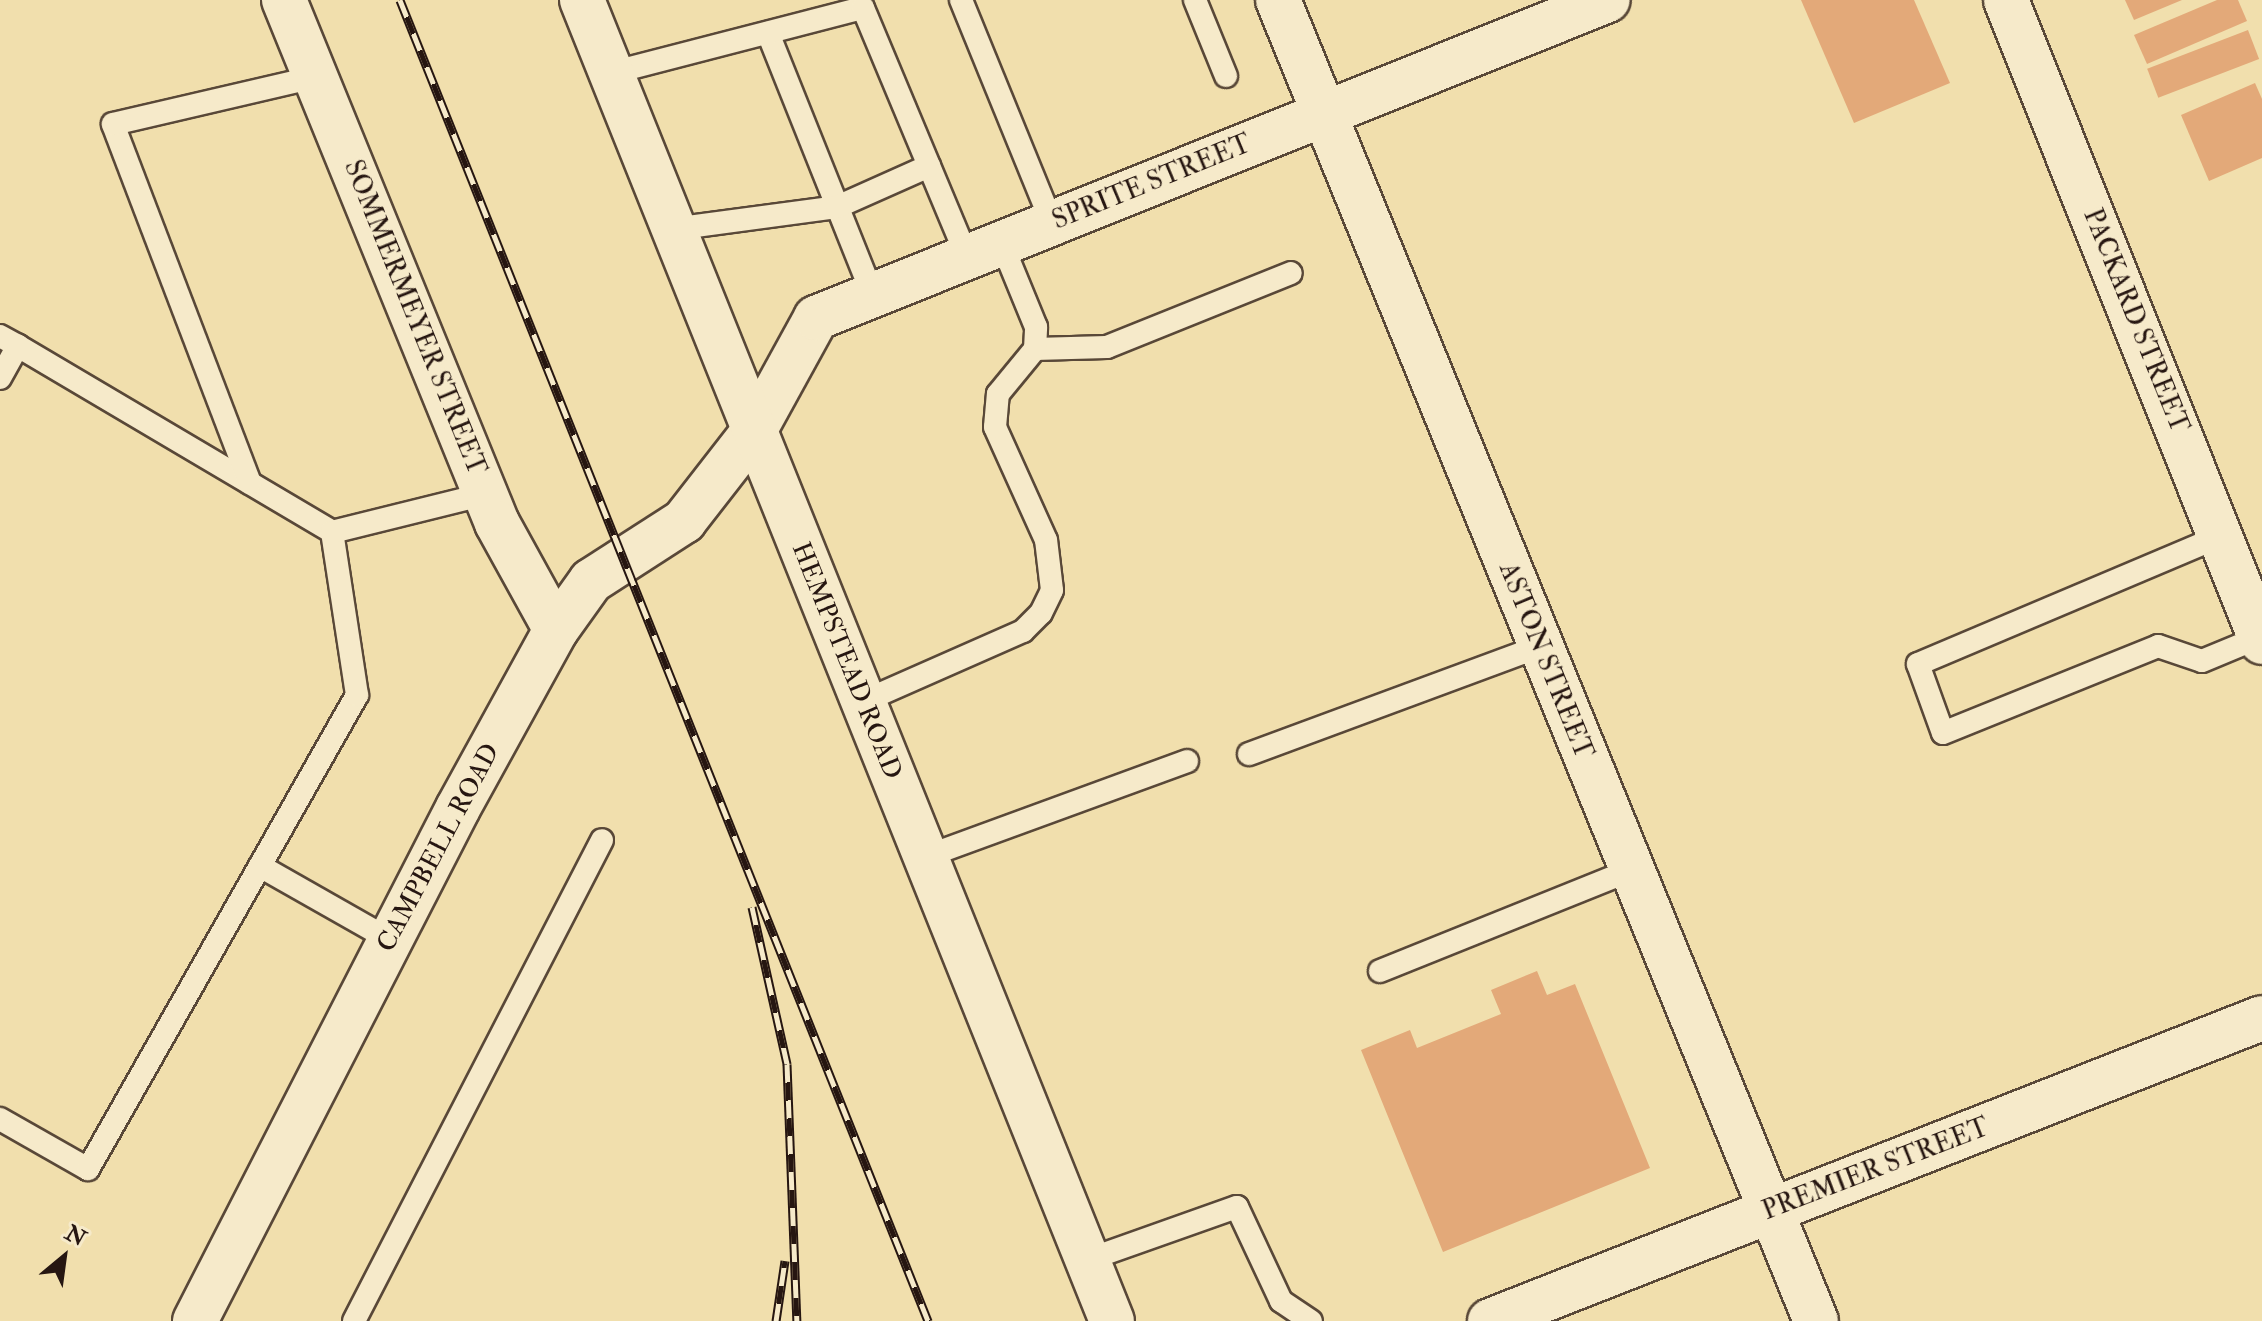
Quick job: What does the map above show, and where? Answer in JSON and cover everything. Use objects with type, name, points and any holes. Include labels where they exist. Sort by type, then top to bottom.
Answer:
[{"type":"street","name":"SOMMERMEYER STREET","points":[[284,0],[485,494],[556,630]]},
{"type":"street","name":"HEMPSTEAD ROAD","points":[[582,0],[1112,1321]]},
{"type":"street","name":"ASTON STREET","points":[[1278,0],[1816,1321]]},
{"type":"street","name":"SPRITE STREET","points":[[754,431],[816,318],[1608,0]]},
{"type":"street","name":"PACKARD STREET","points":[[2006,0],[2261,640]]},
{"type":"street","name":"CAMPBELL ROAD","points":[[195,1321],[390,940],[556,630],[591,581],[684,521],[754,431]]},
{"type":"street","name":"PREMIER STREET","points":[[1490,1321],[2262,1018]]},
{"type":"lane","points":[[961,0],[1052,223]]},
{"type":"lane","points":[[1195,0],[1226,76]]},
{"type":"lane","points":[[611,73],[863,8],[929,166],[1036,327],[1035,349],[998,394],[993,410],[995,427],[1053,565],[1052,590],[1041,613],[1023,631],[862,702]]},
{"type":"lane","points":[[768,33],[873,295]]},
{"type":"lane","points":[[250,483],[113,124],[315,77]]},
{"type":"lane","points":[[673,229],[837,207],[929,166]]},
{"type":"lane","points":[[1035,349],[1107,347],[1291,273]]},
{"type":"lane","points":[[0,378],[9,341],[332,532],[485,494]]},
{"type":"lane","points":[[0,1119],[88,1169],[357,695],[332,532]]},
{"type":"lane","points":[[2221,536],[1918,664],[1943,733],[2158,646],[2202,661],[2261,640]]},
{"type":"lane","points":[[1249,754],[1539,647]]},
{"type":"lane","points":[[925,857],[1187,761]]},
{"type":"lane","points":[[354,1321],[602,840]]},
{"type":"lane","points":[[260,866],[390,940]]},
{"type":"lane","points":[[1380,971],[1631,870]]},
{"type":"lane","points":[[1087,1260],[1237,1207],[1281,1301],[1311,1321]]},
{"type":"building","points":[[1801,0],[1914,0],[1950,83],[1854,123]]},
{"type":"building","points":[[2125,0],[2182,0],[2134,20]]},
{"type":"building","points":[[2217,0],[2238,0],[2247,21],[2147,64],[2134,35]]},
{"type":"building","points":[[2248,30],[2259,59],[2158,98],[2147,69]]},
{"type":"building","points":[[2255,83],[2262,99],[2262,158],[2209,181],[2181,115]]},
{"type":"building","points":[[1537,971],[1547,995],[1575,984],[1650,1168],[1443,1252],[1361,1050],[1410,1030],[1417,1048],[1501,1014],[1491,990]]},
{"type":"railway","points":[[400,0],[928,1321]]},
{"type":"railway","points":[[752,907],[787,1064],[797,1321]]},
{"type":"railway","points":[[776,1321],[785,1261]]}]
